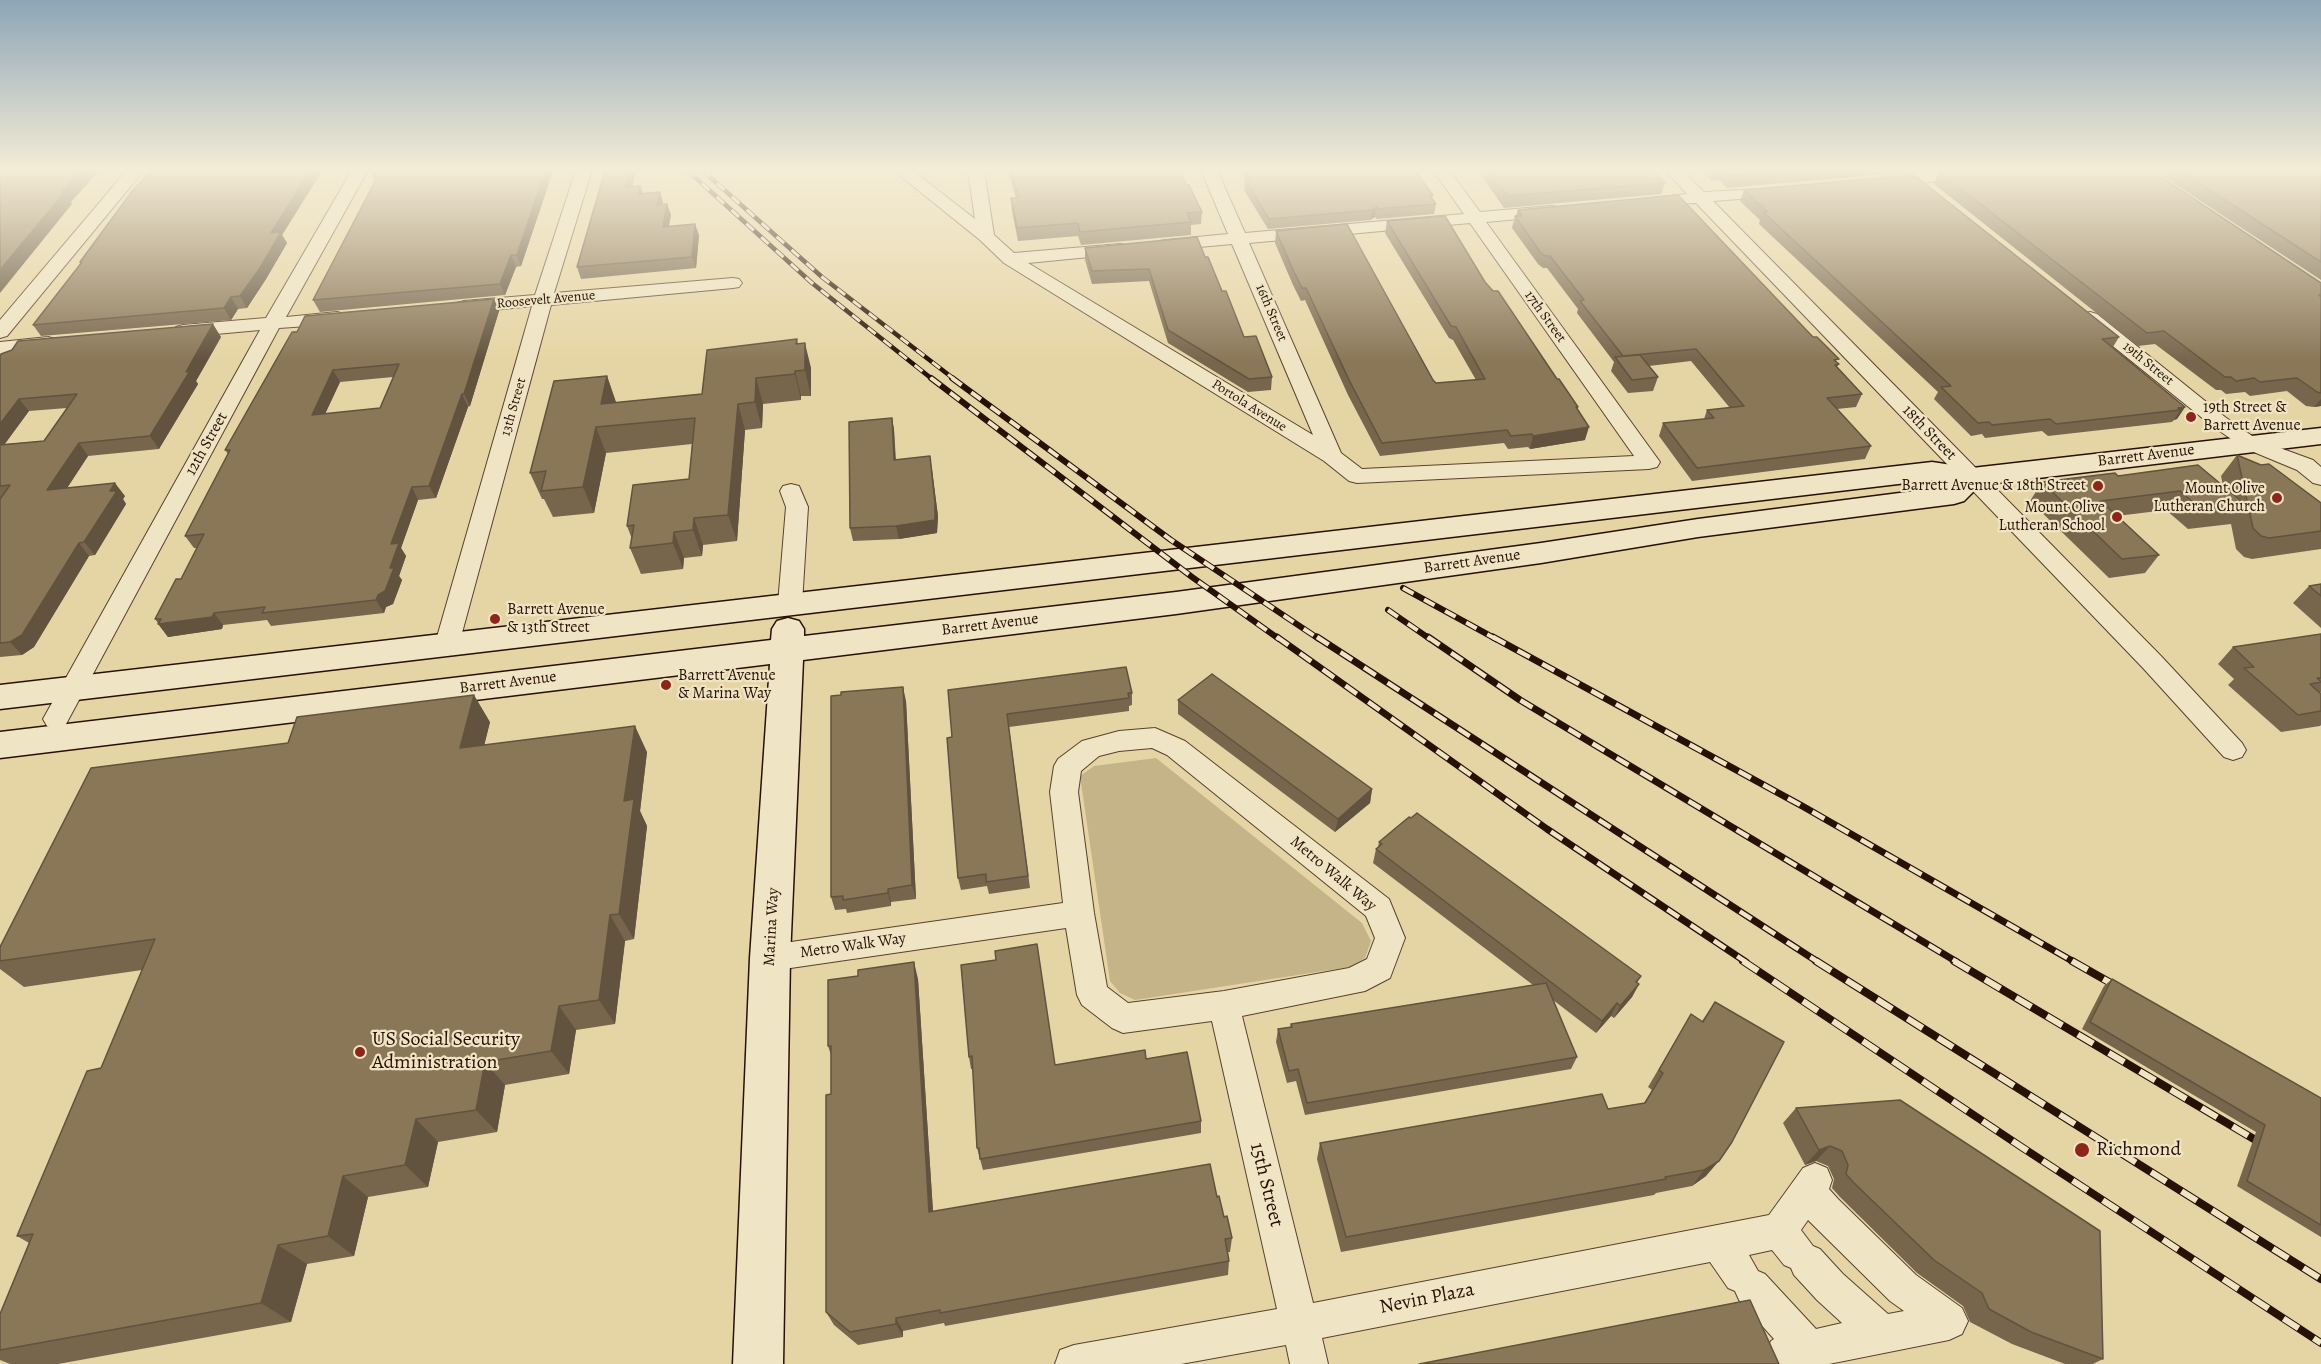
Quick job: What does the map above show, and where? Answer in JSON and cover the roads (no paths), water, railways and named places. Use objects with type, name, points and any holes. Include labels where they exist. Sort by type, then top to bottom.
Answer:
[{"type":"main road","name":"Barrett Avenue","points":[[0,697],[1932,471],[1972,477],[2321,436]]},
{"type":"main road","name":"Barrett Avenue","points":[[0,745],[1176,603],[1541,553],[1698,528],[1954,495],[1972,477]]},
{"type":"main road","name":"Marina Way","points":[[758,1364],[770,958],[790,604]]},
{"type":"street","points":[[0,332],[83,234]]},
{"type":"street","name":"12th Street","points":[[56,719],[324,234]]},
{"type":"street","name":"13th Street","points":[[447,644],[543,300],[564,234]]},
{"type":"street","name":"Portola Avenue","points":[[983,234],[1010,259],[1332,456],[1357,476],[1649,462]]},
{"type":"street","name":"16th Street","points":[[1237,234],[1332,456]]},
{"type":"street","points":[[1010,259],[1287,234]]},
{"type":"street","name":"17th Street","points":[[1485,234],[1649,462]]},
{"type":"street","name":"18th Street","points":[[1735,234],[2152,662],[2233,750]]},
{"type":"street","name":"Roosevelt Avenue","points":[[449,308],[733,283]]},
{"type":"street","name":"19th Street","points":[[2071,304],[2218,421],[2251,444],[2305,465],[2321,478]]},
{"type":"street","points":[[166,333],[355,316]]},
{"type":"street","points":[[0,348],[71,341]]},
{"type":"street","name":"19th Street","points":[[2251,444],[2269,470],[2278,477]]},
{"type":"street","name":"Marina Way","points":[[790,604],[797,507],[791,491]]},
{"type":"street","name":"Metro Walk Way","points":[[1155,738],[1176,748],[1378,908],[1389,938],[1379,969],[1354,981],[1224,1005],[1123,1018],[1093,996],[1079,914],[1064,792],[1068,766],[1091,748],[1119,741],[1155,738]]},
{"type":"street","name":"Metro Walk Way","points":[[770,958],[1079,914]]},
{"type":"street","name":"15th Street","points":[[1224,1005],[1309,1364]]},
{"type":"street","points":[[1718,1242],[1799,1356],[1882,1334],[1949,1321],[1903,1288],[1825,1212],[1811,1185],[1794,1248],[1837,1294],[1882,1334]]},
{"type":"street","name":"Nevin Plaza","points":[[1074,1364],[1300,1324],[1718,1242],[1794,1248]]},
{"type":"railway","points":[[757,234],[812,283],[932,379]]},
{"type":"railway","points":[[773,234],[822,277],[954,379]]},
{"type":"railway","points":[[931,378],[1192,577],[1279,639]]},
{"type":"railway","points":[[952,378],[1171,540],[1319,639]]},
{"type":"railway","points":[[1403,588],[1496,639]]},
{"type":"railway","points":[[1388,610],[1430,639]]},
{"type":"railway","points":[[1277,637],[1547,829],[1746,962]]},
{"type":"railway","points":[[1317,637],[1818,962]]},
{"type":"railway","points":[[1428,637],[1520,700],[1957,962]]},
{"type":"railway","points":[[1493,637],[1804,807],[2074,962]]},
{"type":"railway","points":[[1743,961],[2321,1343]]},
{"type":"railway","points":[[1816,961],[2321,1279]]},
{"type":"railway","points":[[1954,961],[2269,1148]]},
{"type":"railway","points":[[2072,961],[2123,990]]},
{"type":"place","name":"19th Street & Barrett Avenue","points":[[2191,417]]},
{"type":"place","name":"Barrett Avenue & 18th Street","points":[[2098,486]]},
{"type":"place","name":"Mount Olive Lutheran Church","points":[[2277,498]]},
{"type":"place","name":"Mount Olive Lutheran School","points":[[2117,517]]},
{"type":"place","name":"Barrett Avenue & 13th Street","points":[[495,619]]},
{"type":"place","name":"Barrett Avenue & Marina Way","points":[[666,685]]},
{"type":"place","name":"US Social Security Administration","points":[[360,1052]]},
{"type":"place","name":"Richmond","points":[[2082,1150]]}]
